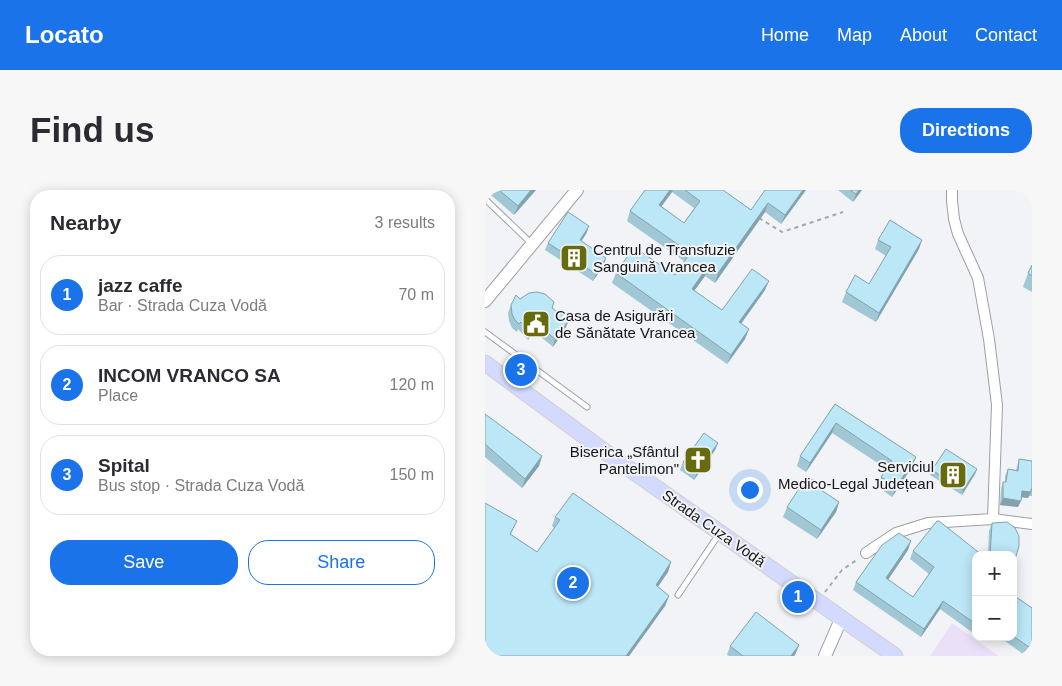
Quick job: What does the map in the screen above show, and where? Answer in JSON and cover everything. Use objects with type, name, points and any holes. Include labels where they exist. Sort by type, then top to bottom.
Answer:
[{"type":"main road","name":"Strada Cuza Vodă","points":[[485,363],[600,449],[895,656]]},
{"type":"street","points":[[485,301],[577,190]]},
{"type":"street","points":[[952,190],[954,219],[958,234],[978,278],[989,339],[997,405],[993,519]]},
{"type":"street","points":[[866,553],[896,533],[928,524],[993,519],[1032,524]]},
{"type":"street","points":[[825,656],[842,617]]},
{"type":"lane","points":[[485,199],[531,244]]},
{"type":"lane","points":[[485,332],[587,407]]},
{"type":"lane","points":[[678,594],[719,534]]},
{"type":"path","points":[[757,217],[782,232],[843,212]]},
{"type":"path","points":[[823,604],[825,592],[831,583],[842,570],[866,553]]},
{"type":"shaded area","points":[[952,623],[972,637],[972,641],[978,641],[999,656],[930,656]]},
{"type":"building","points":[[499,190],[531,190],[518,206]]},
{"type":"building","points":[[645,190],[670,190],[659,205],[684,223],[700,201],[685,190],[723,190],[751,210],[765,190],[803,190],[785,215],[768,203],[718,273],[708,266],[692,289],[722,310],[752,269],[769,281],[739,322],[749,329],[731,355],[616,273],[634,247],[675,275],[690,253],[630,211]]},
{"type":"building","points":[[850,190],[859,190],[856,194]]},
{"type":"building","name":"Centrul de Transfuzie Sanguină Vrancea","points":[[568,212],[589,226],[580,240],[606,258],[596,274],[548,243]]},
{"type":"building","points":[[890,220],[922,240],[879,313],[846,292],[855,275],[869,284],[891,247],[878,240]]},
{"type":"building","points":[[1032,265],[1032,276],[1028,273]]},
{"type":"building","name":"Casa de Asigurări de Sănătate Vrancea","points":[[529,293],[545,294],[554,302],[552,308],[569,320],[555,339],[536,324],[531,332],[521,322],[519,324],[512,314],[511,305],[516,295],[520,299]]},
{"type":"building","points":[[835,404],[916,457],[896,487],[881,477],[892,461],[836,423],[810,463],[800,456]]},
{"type":"building","points":[[485,414],[542,456],[525,479],[485,444]]},
{"type":"building","name":"Biserica „Sfântul Pantelimon\"","points":[[704,433],[718,443],[697,473],[683,462]]},
{"type":"building","name":"Serviciul Medico-Legal Județean","points":[[946,449],[977,469],[963,490],[932,470]]},
{"type":"building","points":[[1019,459],[1032,461],[1031,492],[1022,491],[1021,501],[1003,498],[1003,482],[1006,482],[1008,469],[1018,471]]},
{"type":"building","points":[[806,478],[818,481],[815,486],[839,502],[821,530],[787,507]]},
{"type":"building","points":[[573,493],[671,562],[656,585],[669,596],[626,656],[485,656],[485,503],[517,521],[510,534],[537,552],[560,520],[555,517]]},
{"type":"building","points":[[937,521],[939,521],[977,551],[972,551],[972,621],[943,601],[924,629],[856,582],[882,545],[899,533],[911,541],[886,578],[913,597],[934,567],[913,551]]},
{"type":"building","points":[[1007,522],[1015,528],[1019,536],[1017,553],[1017,551],[990,551],[992,523]]},
{"type":"building","points":[[1017,598],[1032,608],[1032,649],[1017,639]]},
{"type":"building","points":[[756,612],[799,645],[791,656],[743,656],[730,646]]},
{"type":"place","name":"Centrul de Transfuzie Sanguină Vrancea","points":[[574,258]]},
{"type":"place","name":"Casa de Asigurări de Sănătate Vrancea","points":[[536,324]]},
{"type":"place","name":"Spital","points":[[521,370]]},
{"type":"place","name":"Biserica „Sfântul Pantelimon\"","points":[[698,460]]},
{"type":"place","name":"Serviciul Medico-Legal Județean","points":[[953,475]]},
{"type":"place","name":"INCOM VRANCO SA","points":[[573,583]]},
{"type":"place","name":"jazz caffe","points":[[798,597]]}]
